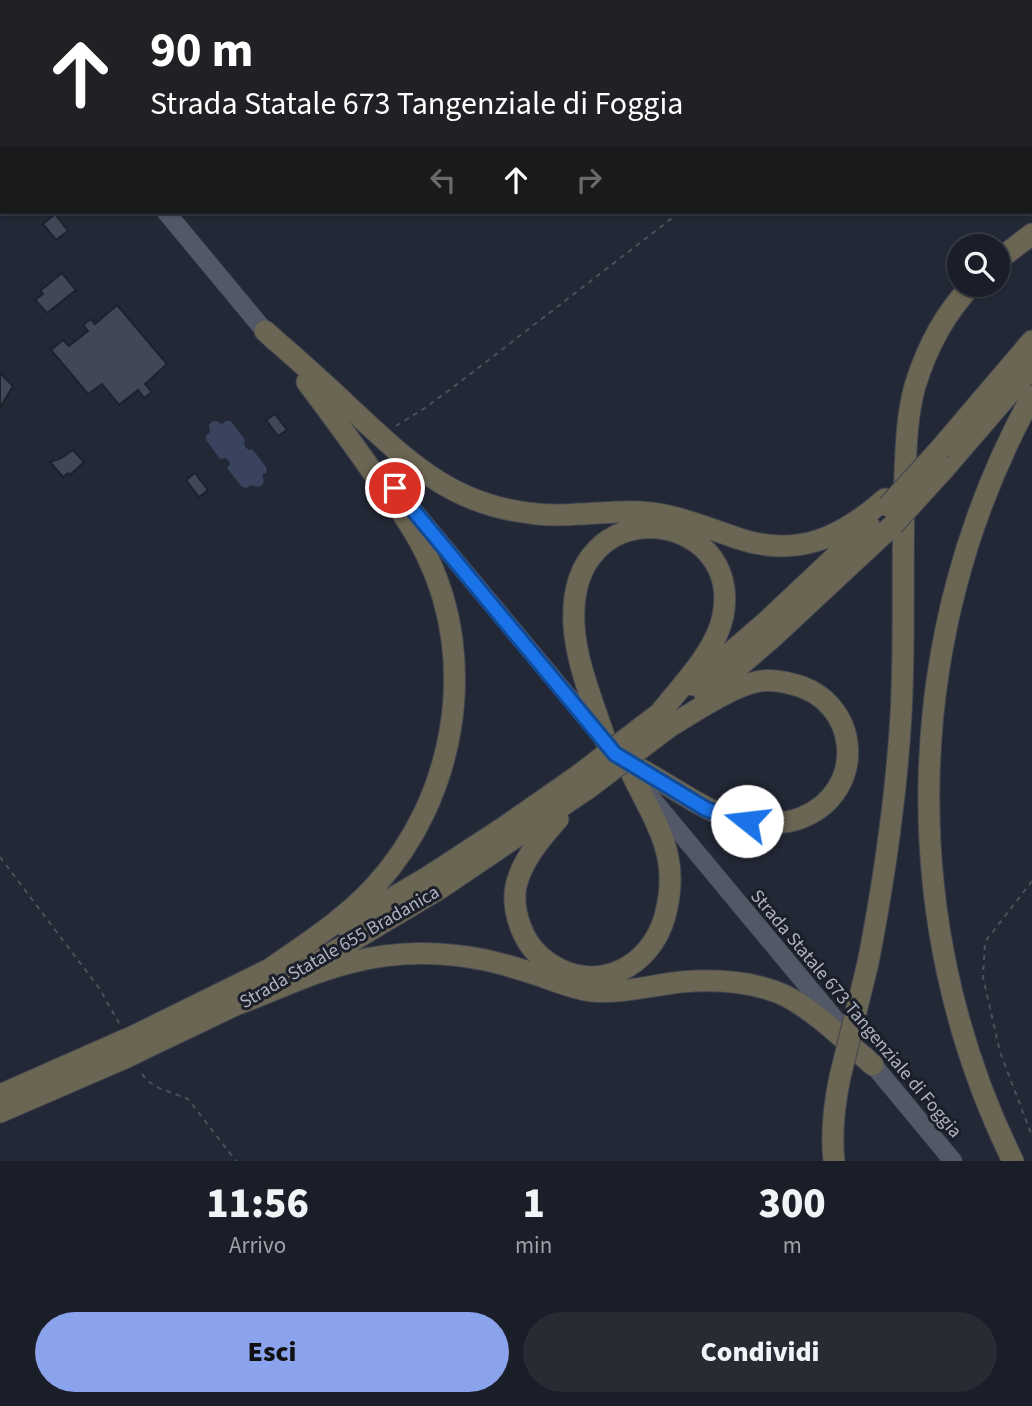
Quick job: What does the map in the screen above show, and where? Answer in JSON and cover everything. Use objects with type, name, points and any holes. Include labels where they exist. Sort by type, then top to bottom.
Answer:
[{"type":"highway","points":[[1010,251],[1032,234]]},
{"type":"highway","points":[[834,1161],[832,1127],[835,1101],[868,963],[891,829],[903,678],[903,536],[909,413],[915,387],[932,343],[942,324],[963,297]]},
{"type":"highway","points":[[265,331],[414,465],[443,485],[495,506],[541,514],[577,515],[622,511],[654,513],[678,518],[751,543],[770,546],[798,545],[831,536],[889,510]]},
{"type":"highway","points":[[943,458],[984,400],[1032,341]]},
{"type":"highway","points":[[632,774],[666,848],[669,898],[660,930],[645,954],[621,970],[597,977],[569,973],[540,956],[524,936],[517,917],[516,888],[519,876],[534,849],[583,782],[784,627],[889,510],[1032,367]]},
{"type":"highway","points":[[267,971],[358,903],[401,853],[422,818],[440,775],[450,735],[455,696],[454,655],[448,617],[428,556],[399,507],[307,382]]},
{"type":"highway","points":[[1013,1161],[996,1126],[970,1056],[947,969],[931,868],[928,773],[936,685],[957,584],[989,487],[1032,396]]},
{"type":"highway","points":[[646,527],[674,531],[697,544],[716,566],[724,593],[722,618],[712,643],[664,720],[743,686],[765,681],[794,684],[816,693],[836,713],[846,737],[846,769],[833,795],[814,811],[790,821],[762,823],[735,819],[706,809],[611,748],[579,656],[573,625],[575,595],[583,569],[600,546],[622,532],[646,527]]},
{"type":"highway","name":"Strada Statale 655 Bradanica","points":[[0,1112],[127,1042],[267,971],[583,782]]},
{"type":"highway","name":"Strada Statale 655 Bradanica","points":[[0,1095],[127,1042],[238,1004],[286,980],[439,889],[583,782]]},
{"type":"highway","points":[[238,1004],[352,962],[401,955],[443,954],[487,961],[539,975],[573,988],[597,991],[697,981],[726,981],[758,986],[786,997],[803,1007],[873,1065]]},
{"type":"main road","name":"Strada Statale 673 Tangenziale di Foggia","points":[[168,214],[953,1161]]},
{"type":"path","points":[[380,436],[460,382],[677,214]]},
{"type":"path","points":[[0,857],[99,988],[127,1042]]},
{"type":"path","points":[[1032,881],[985,942],[983,977],[1000,1052],[1032,1136]]},
{"type":"path","points":[[142,1074],[159,1088],[188,1099],[236,1161]]},
{"type":"water","points":[[213,421],[222,424],[231,421],[245,440],[245,447],[252,449],[266,467],[267,472],[262,475],[264,481],[261,486],[242,487],[227,468],[230,464],[228,460],[220,459],[206,440],[210,432],[209,425]]},
{"type":"building","points":[[55,214],[68,231],[56,240],[43,224]]},
{"type":"building","points":[[62,273],[76,290],[47,313],[35,300],[43,294],[40,291]]},
{"type":"building","points":[[117,305],[167,364],[145,384],[152,392],[144,398],[138,390],[119,405],[102,384],[88,394],[51,350],[63,340],[69,346],[88,331],[83,325],[91,319],[95,324]]},
{"type":"building","points":[[0,373],[13,386],[0,408]]},
{"type":"building","points":[[275,414],[287,430],[278,436],[266,420]]},
{"type":"building","points":[[73,450],[84,462],[70,475],[68,473],[63,477],[50,462]]},
{"type":"building","points":[[195,473],[208,490],[199,497],[186,480]]},
{"type":"route","points":[[395,488],[615,754],[706,809],[747,821]]}]
